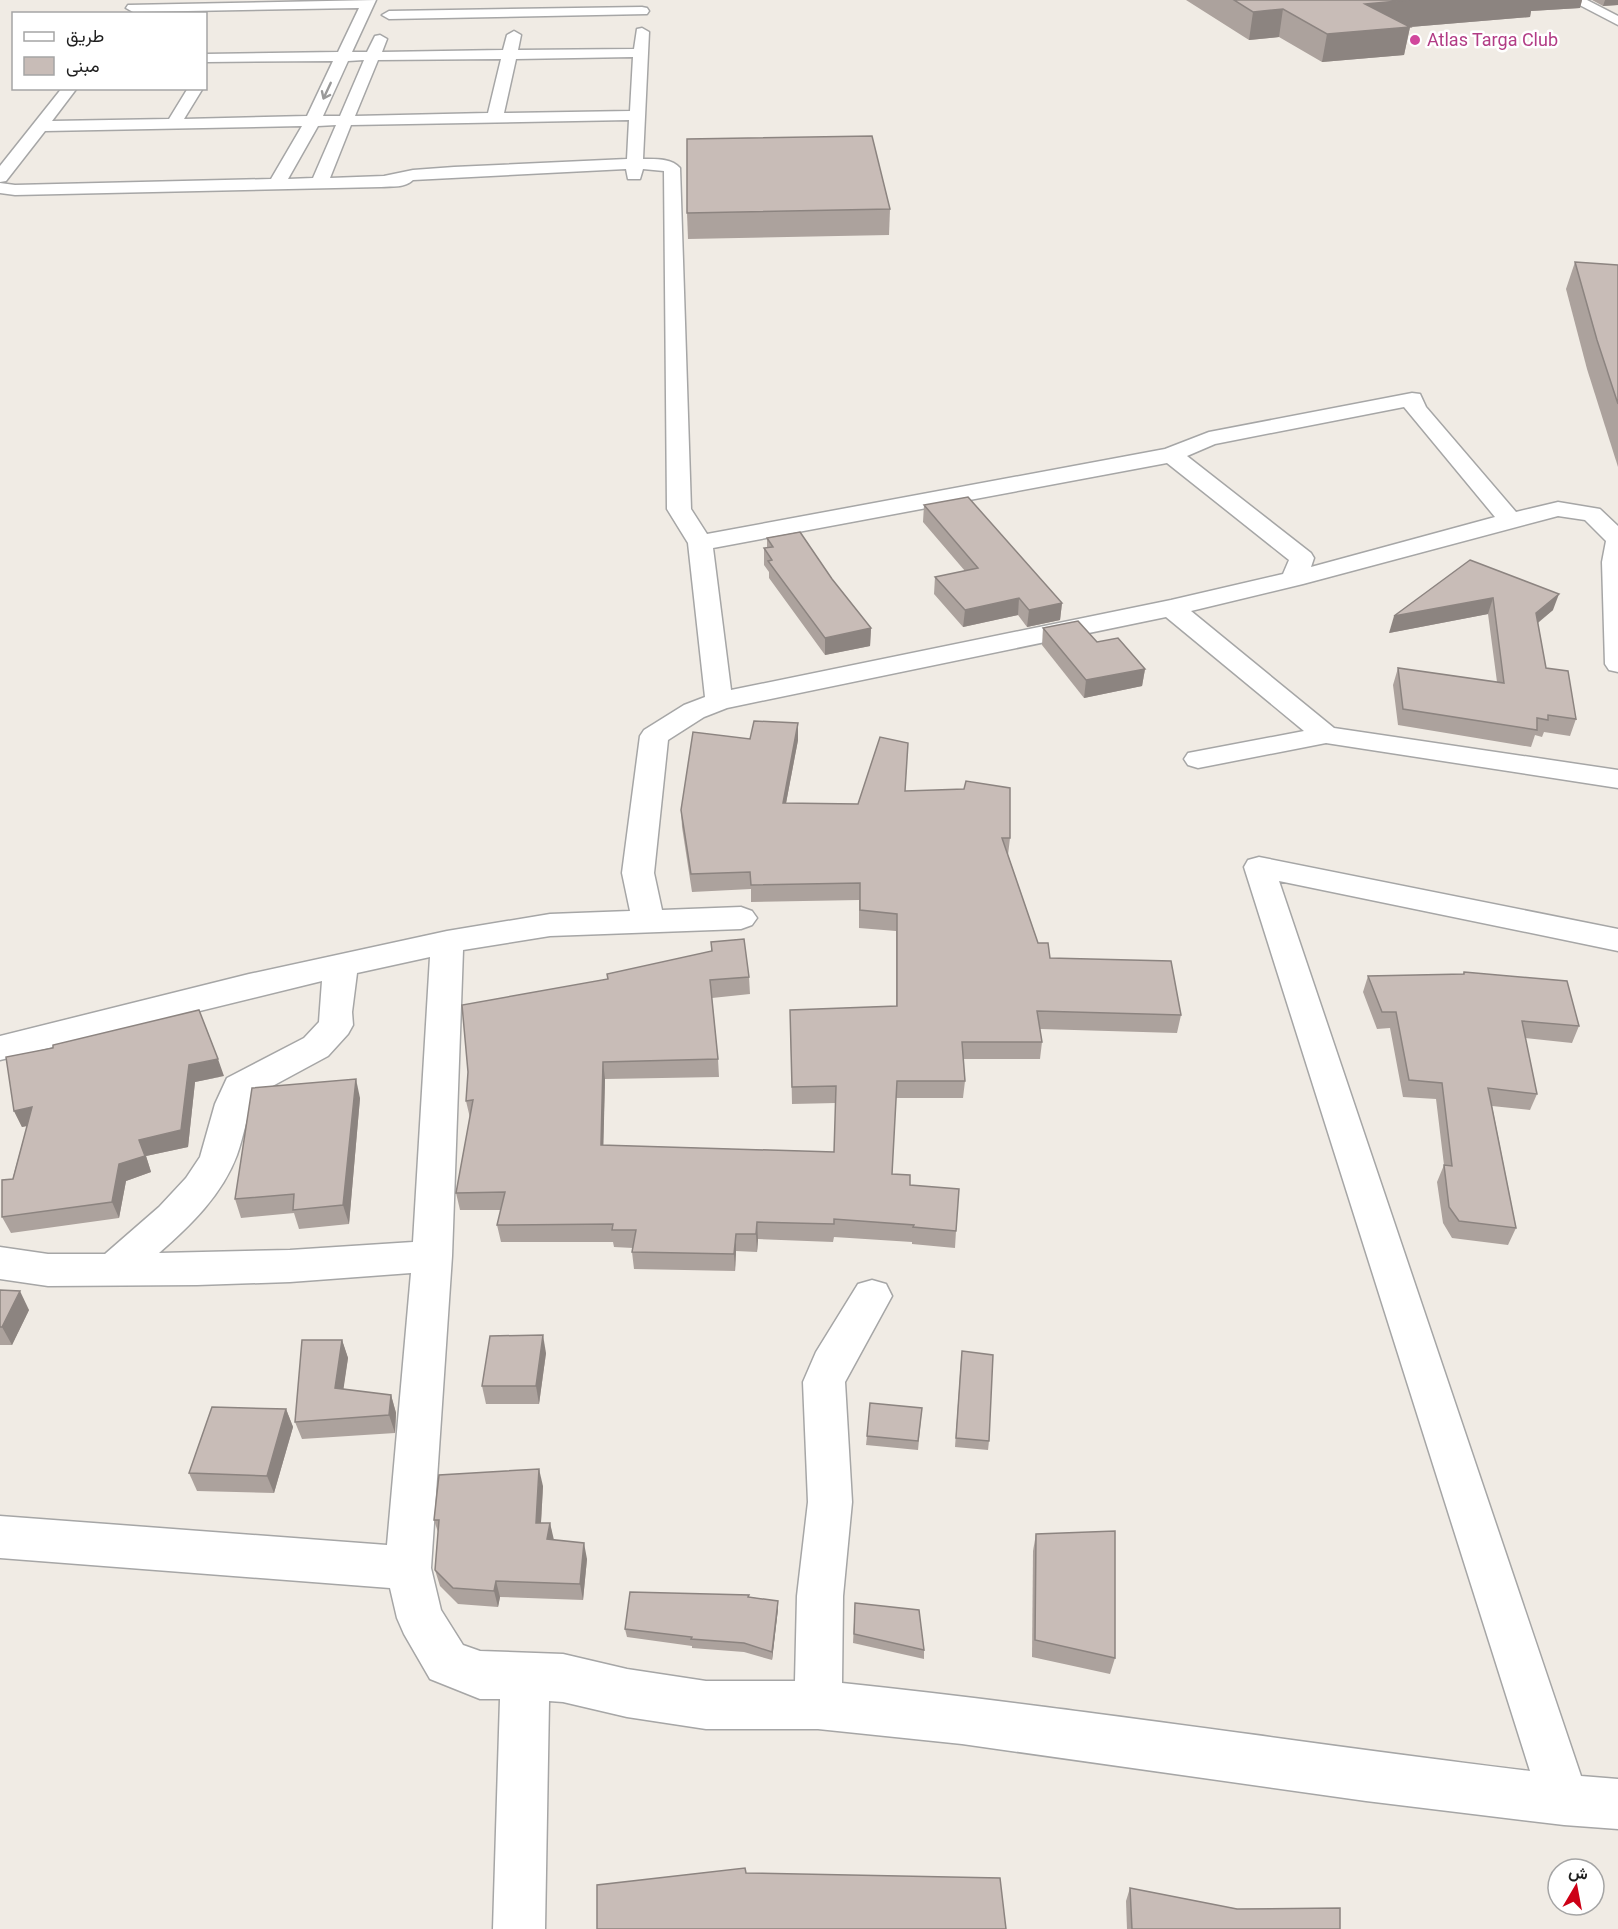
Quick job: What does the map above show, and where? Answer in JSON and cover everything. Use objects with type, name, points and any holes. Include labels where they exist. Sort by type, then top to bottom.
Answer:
[{"type":"street","points":[[319,183],[348,119],[395,0]]},
{"type":"street","points":[[1577,0],[1618,21]]},
{"type":"street","points":[[134,7],[368,2],[313,120],[276,185]]},
{"type":"street","points":[[389,15],[519,13],[642,5],[642,53],[635,170]]},
{"type":"street","points":[[238,24],[250,6]]},
{"type":"street","points":[[495,117],[519,13]]},
{"type":"street","points":[[210,58],[227,41]]},
{"type":"street","points":[[210,58],[642,53]]},
{"type":"street","points":[[0,177],[68,90]]},
{"type":"street","points":[[174,123],[195,90]]},
{"type":"street","points":[[40,126],[637,115]]},
{"type":"street","points":[[0,188],[15,190],[276,185],[635,170],[673,174],[679,509],[700,543],[719,701]]},
{"type":"street","points":[[700,543],[1171,455],[1209,439],[1412,399],[1416,409],[1510,520]]},
{"type":"street","points":[[1171,455],[1302,558],[1294,579]]},
{"type":"street","points":[[648,922],[638,873],[654,736],[694,711],[719,701],[1171,608],[1294,579],[1558,509],[1592,514],[1618,540],[1614,562],[1618,664]]},
{"type":"street","points":[[1171,608],[1326,735]]},
{"type":"street","points":[[1198,759],[1326,735],[1618,779]]},
{"type":"street","points":[[1564,1800],[1259,867],[1618,940]]},
{"type":"street","points":[[0,1048],[249,986],[447,942],[550,925],[741,918]]},
{"type":"street","points":[[447,942],[432,1256],[408,1568],[420,1618],[447,1664],[480,1675],[563,1678],[627,1693],[706,1704],[818,1705],[962,1720],[1208,1755],[1564,1800],[1618,1804]]},
{"type":"street","points":[[115,1268],[168,1225],[208,1176],[218,1159],[234,1097],[240,1087],[316,1047],[336,1025],[335,1012],[341,966]]},
{"type":"street","points":[[0,1263],[48,1270],[290,1266],[432,1256]]},
{"type":"street","points":[[818,1705],[820,1596],[830,1502],[824,1382],[831,1364],[872,1296]]},
{"type":"street","points":[[0,1537],[408,1568]]},
{"type":"street","points":[[519,1929],[525,1677]]},
{"type":"building","points":[[1234,0],[1409,0],[1365,4],[1410,27],[1327,34],[1283,9],[1253,12]]},
{"type":"building","points":[[872,136],[890,209],[687,213],[687,139]]},
{"type":"building","points":[[1575,262],[1618,265],[1618,404],[1597,340]]},
{"type":"building","points":[[968,497],[1062,603],[1029,610],[1019,598],[965,610],[935,577],[978,568],[924,505]]},
{"type":"building","points":[[800,532],[832,579],[871,628],[825,638],[768,561],[772,560],[764,548],[773,547],[767,538]]},
{"type":"building","points":[[1470,560],[1559,594],[1536,613],[1546,668],[1568,671],[1576,719],[1548,715],[1548,720],[1537,718],[1537,730],[1403,709],[1398,668],[1504,683],[1493,598],[1394,616]]},
{"type":"building","points":[[1078,621],[1097,642],[1118,638],[1145,669],[1086,680],[1043,628]]},
{"type":"building","points":[[754,721],[798,723],[783,803],[858,804],[880,737],[908,743],[905,791],[964,789],[966,781],[1010,788],[1010,838],[1002,838],[1038,943],[1048,943],[1050,958],[1171,961],[1181,1015],[1037,1011],[1042,1042],[962,1042],[965,1081],[897,1081],[892,1174],[910,1175],[910,1185],[959,1189],[956,1231],[913,1227],[914,1225],[834,1219],[834,1224],[757,1222],[756,1234],[736,1234],[734,1254],[632,1252],[636,1230],[612,1230],[613,1224],[497,1225],[505,1192],[456,1193],[473,1100],[466,1101],[468,1072],[462,1005],[608,979],[607,974],[712,951],[711,942],[744,939],[749,977],[710,980],[718,1059],[603,1062],[601,1145],[834,1152],[836,1086],[792,1087],[790,1010],[897,1006],[897,914],[860,910],[860,883],[751,885],[750,872],[691,874],[681,810],[693,732],[750,739]]},
{"type":"building","points":[[1464,972],[1567,981],[1579,1026],[1522,1021],[1537,1094],[1488,1088],[1516,1228],[1459,1221],[1449,1207],[1444,1165],[1452,1166],[1442,1083],[1409,1080],[1396,1012],[1382,1012],[1368,976],[1464,974]]},
{"type":"building","points":[[199,1010],[218,1059],[189,1065],[181,1130],[139,1140],[145,1156],[119,1164],[112,1202],[2,1217],[2,1180],[13,1179],[32,1107],[14,1111],[6,1057],[53,1048],[53,1045]]},
{"type":"building","points":[[356,1079],[343,1205],[293,1210],[294,1194],[235,1199],[252,1088]]},
{"type":"building","points":[[0,1290],[20,1291],[2,1327],[0,1327]]},
{"type":"building","points":[[543,1335],[536,1386],[482,1386],[490,1336]]},
{"type":"building","points":[[302,1340],[342,1340],[335,1388],[391,1395],[389,1415],[295,1422]]},
{"type":"building","points":[[962,1351],[993,1355],[989,1441],[956,1438]]},
{"type":"building","points":[[870,1403],[922,1408],[918,1441],[867,1436]]},
{"type":"building","points":[[212,1407],[286,1409],[267,1476],[189,1473]]},
{"type":"building","points":[[539,1469],[536,1523],[550,1523],[547,1539],[584,1543],[580,1584],[496,1581],[494,1591],[453,1588],[435,1570],[439,1520],[434,1520],[439,1475]]},
{"type":"building","points":[[1115,1531],[1115,1658],[1035,1640],[1036,1534]]},
{"type":"building","points":[[630,1592],[749,1595],[748,1597],[778,1601],[772,1652],[744,1643],[691,1639],[692,1637],[625,1629]]},
{"type":"building","points":[[855,1603],[919,1610],[924,1650],[854,1634]]},
{"type":"building","points":[[745,1868],[746,1873],[1000,1878],[1006,1929],[597,1929],[597,1885]]},
{"type":"building","points":[[1130,1888],[1237,1909],[1340,1908],[1340,1929],[1132,1929]]},
{"type":"place","name":"Atlas Targa Club","points":[[1415,40]]}]
